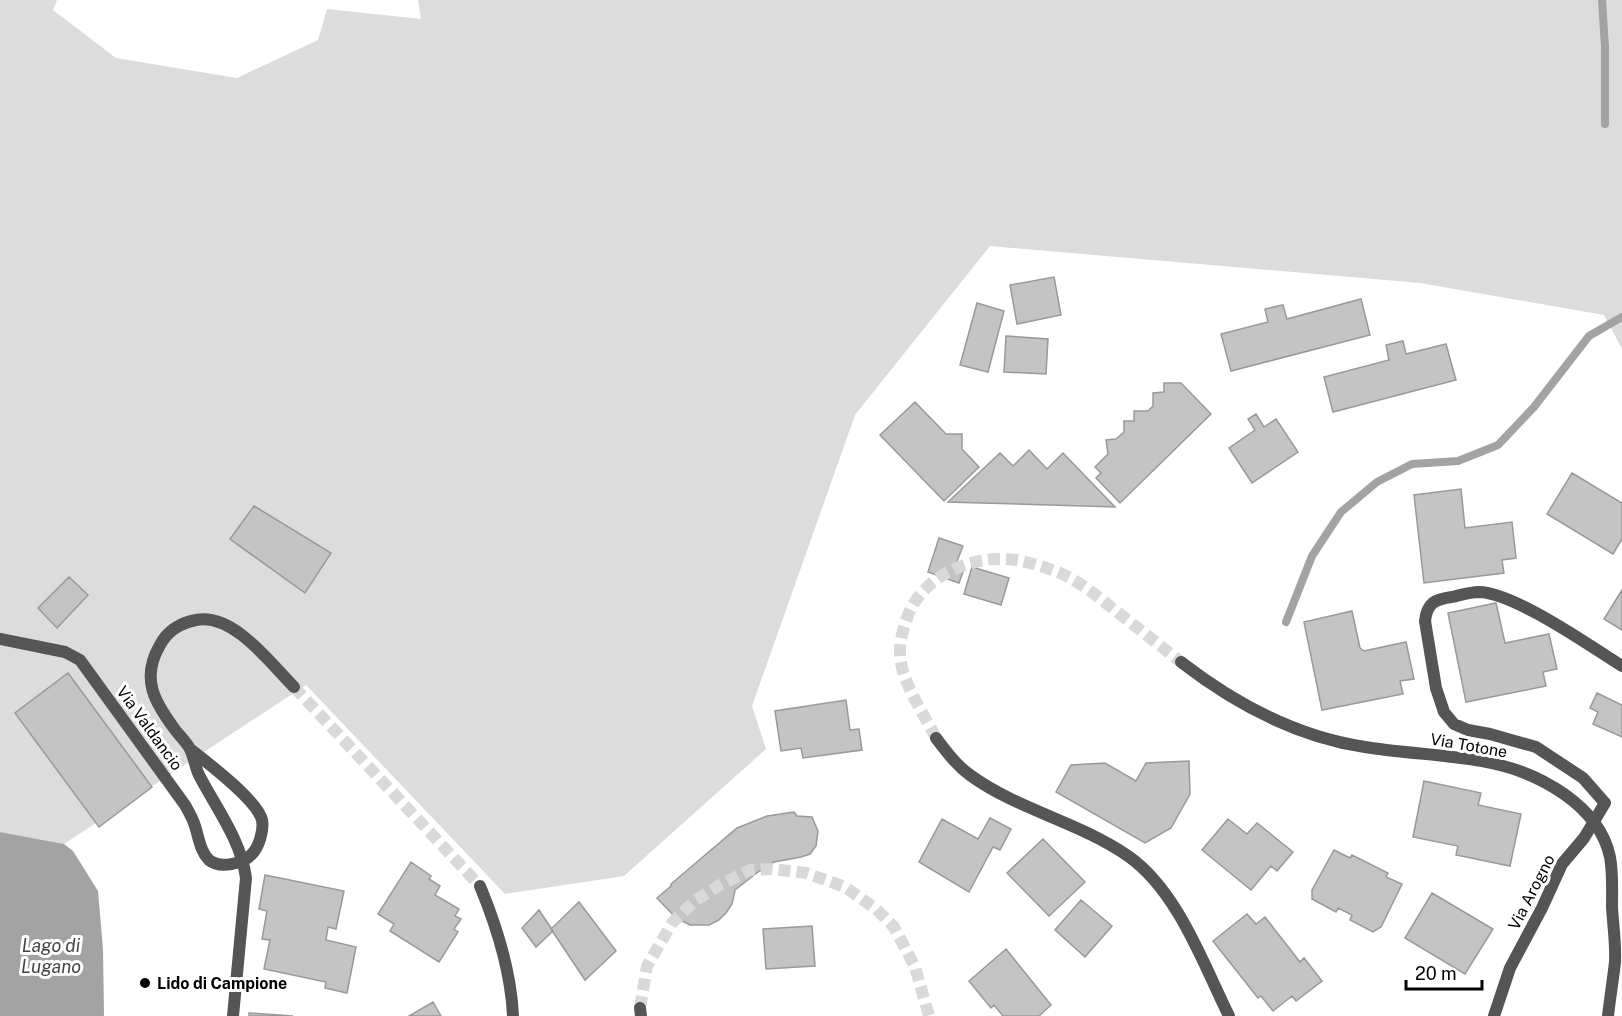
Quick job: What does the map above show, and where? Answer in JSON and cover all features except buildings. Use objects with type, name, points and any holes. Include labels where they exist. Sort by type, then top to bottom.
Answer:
[{"type":"street","name":"Via Arogno","points":[[1494,1016],[1510,968],[1562,864],[1584,838],[1605,803],[1583,777],[1536,747],[1467,730],[1454,724],[1444,712],[1436,688],[1425,621],[1426,612],[1431,602],[1440,598],[1478,592],[1493,594],[1555,625],[1622,666]]},
{"type":"street","points":[[244,860],[253,853],[261,835],[260,815],[257,809],[222,774],[190,750],[161,711],[152,690],[150,671],[154,656],[162,640],[173,628],[201,619],[215,622],[247,638],[294,687]]},
{"type":"street","name":"Via Valdancio","points":[[0,639],[65,652],[80,660],[186,806],[195,824],[205,856],[212,862],[223,865],[244,860]]},
{"type":"street","name":"Via Totone","points":[[1181,662],[1228,695],[1267,716],[1319,736],[1364,747],[1492,763],[1525,773],[1553,787],[1580,806],[1603,837],[1610,857],[1615,960],[1608,1016]]},
{"type":"street","points":[[936,738],[950,756],[969,774],[1002,795],[1089,832],[1129,857],[1154,879],[1191,938],[1229,1016]]},
{"type":"street","points":[[190,750],[197,772],[244,860],[246,878],[234,1016]]},
{"type":"street","points":[[480,886],[491,912],[505,967],[513,1016]]},
{"type":"shaded area","points":[[0,0],[57,0],[53,10],[116,58],[237,78],[318,40],[327,9],[421,19],[418,0],[1622,0],[1622,349],[1604,315],[1420,283],[990,246],[855,415],[752,706],[766,749],[624,876],[505,894],[306,685],[64,844],[0,832]]},
{"type":"water","name":"Lago di Lugano","points":[[0,832],[64,844],[73,851],[98,891],[103,949],[104,1016],[0,1016]]},
{"type":"waterway","points":[[1602,0],[1605,47],[1605,124]]},
{"type":"waterway","points":[[1286,622],[1312,556],[1341,512],[1377,482],[1412,464],[1458,461],[1498,445],[1534,407],[1589,336],[1622,317]]},
{"type":"tunnel","points":[[936,738],[903,673],[900,657],[901,640],[913,604],[922,592],[946,573],[975,562],[991,559],[1018,560],[1063,574],[1094,594],[1181,662]]},
{"type":"tunnel","points":[[294,687],[480,886]]},
{"type":"tunnel","points":[[640,1008],[647,966],[672,923],[696,900],[720,885],[750,870],[772,869],[806,873],[845,887],[876,909],[894,927],[915,967],[929,1016]]},
{"type":"place","name":"Lido di Campione","points":[[145,983]]}]
